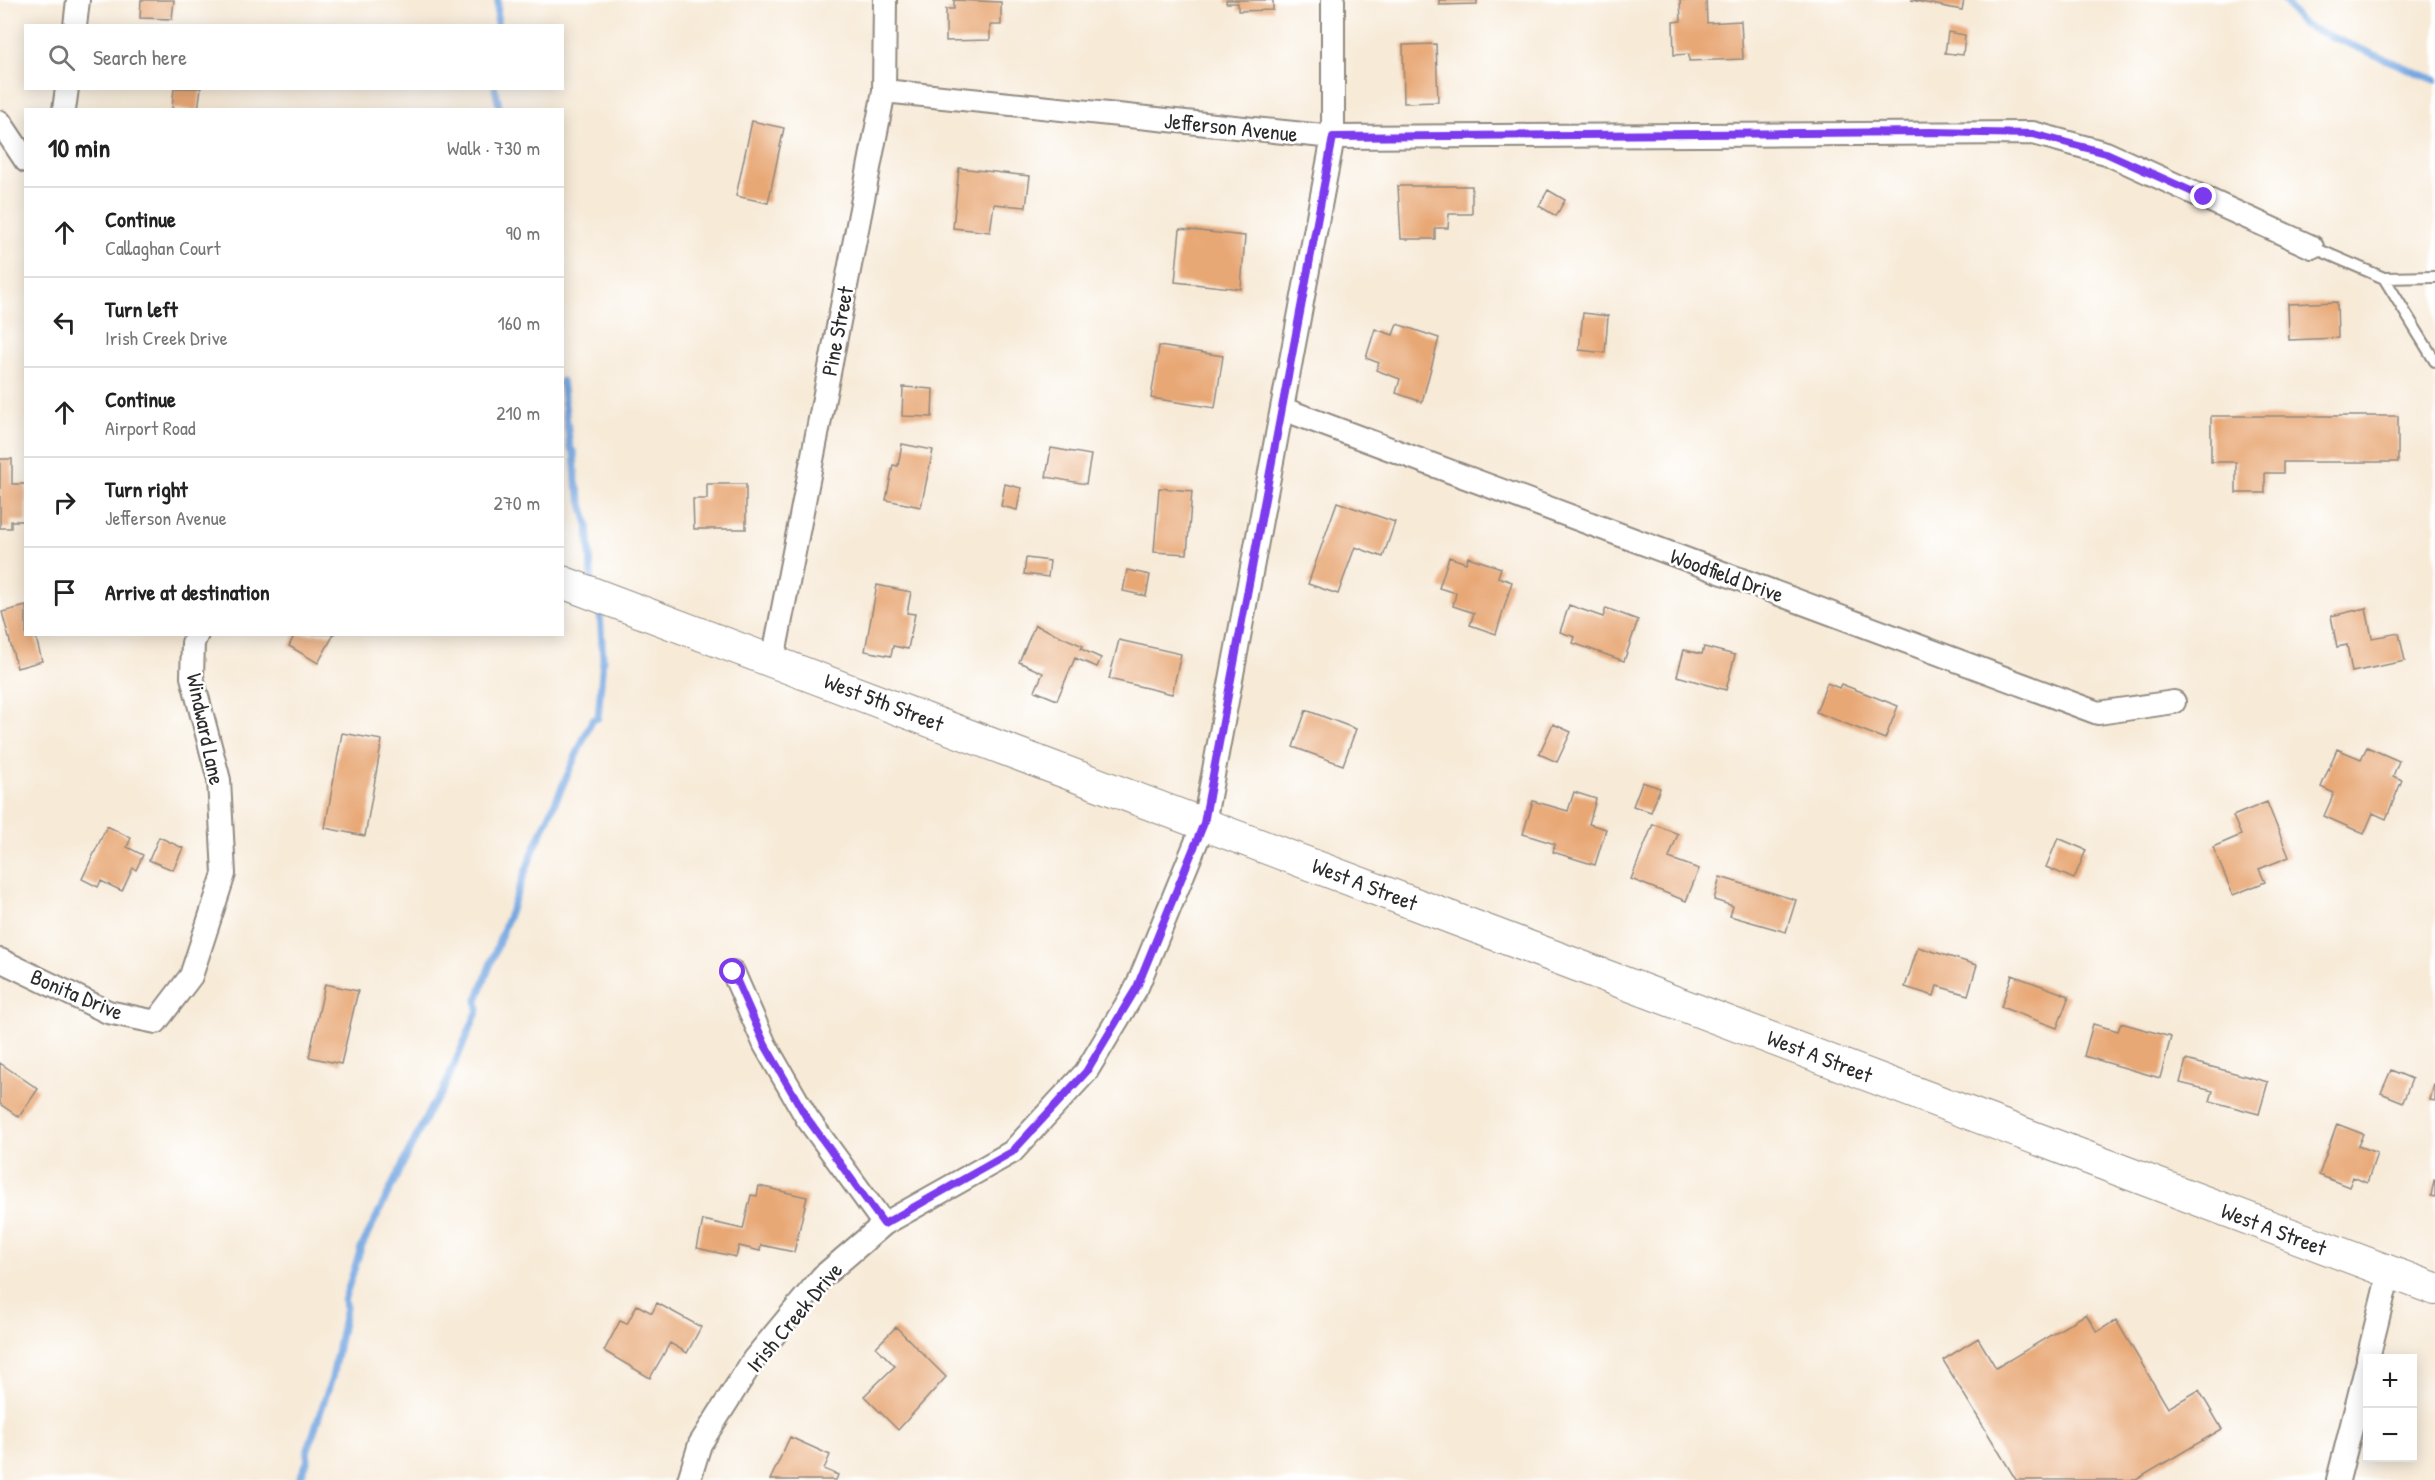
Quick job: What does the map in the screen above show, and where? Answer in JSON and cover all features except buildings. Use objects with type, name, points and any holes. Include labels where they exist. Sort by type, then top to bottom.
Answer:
[{"type":"street","points":[[75,24],[78,0]]},
{"type":"street","name":"Pine Street","points":[[773,660],[884,91],[885,0]]},
{"type":"street","name":"Irish Creek Drive","points":[[689,1480],[700,1444],[754,1359],[822,1277],[884,1224],[1012,1152],[1086,1072],[1137,987],[1204,823],[1333,137],[1333,0]]},
{"type":"street","points":[[64,108],[67,90]]},
{"type":"street","name":"Jefferson Avenue","points":[[884,91],[1333,137],[1931,132],[2033,134],[2106,153],[2312,247]]},
{"type":"street","points":[[0,122],[24,158]]},
{"type":"street","name":"Woodfield Drive","points":[[1283,409],[2098,713],[2174,702]]},
{"type":"street","name":"West 5th Street","points":[[564,583],[1204,823]]},
{"type":"street","name":"Windward Lane","points":[[156,1022],[191,976],[224,874],[219,780],[192,677],[193,643],[196,636]]},
{"type":"street","name":"West A Street","points":[[1204,823],[2435,1289]]},
{"type":"street","name":"Bonita Drive","points":[[0,960],[108,1012],[156,1022]]},
{"type":"street","points":[[733,972],[765,1045],[807,1118],[884,1224]]},
{"type":"street","points":[[2369,1354],[2389,1273]]},
{"type":"street","points":[[2338,1480],[2363,1380]]},
{"type":"lane","points":[[2312,247],[2384,278],[2435,277]]},
{"type":"lane","points":[[2384,278],[2435,361]]},
{"type":"waterway","points":[[497,24],[498,0]]},
{"type":"waterway","points":[[2284,0],[2300,22],[2306,26],[2435,80]]},
{"type":"waterway","points":[[495,90],[500,108]]},
{"type":"waterway","points":[[564,398],[570,447],[574,453],[576,482],[588,525],[592,585]]},
{"type":"waterway","points":[[299,1480],[308,1460],[307,1452],[332,1378],[346,1307],[344,1301],[361,1248],[431,1107],[442,1093],[478,1010],[477,1000],[532,854],[592,720],[598,718],[603,659],[600,613],[597,607]]},
{"type":"route","points":[[733,972],[765,1045],[807,1118],[884,1224],[1012,1152],[1086,1072],[1137,987],[1204,823],[1333,137],[1931,132],[2033,134],[2106,153],[2204,197]]}]
